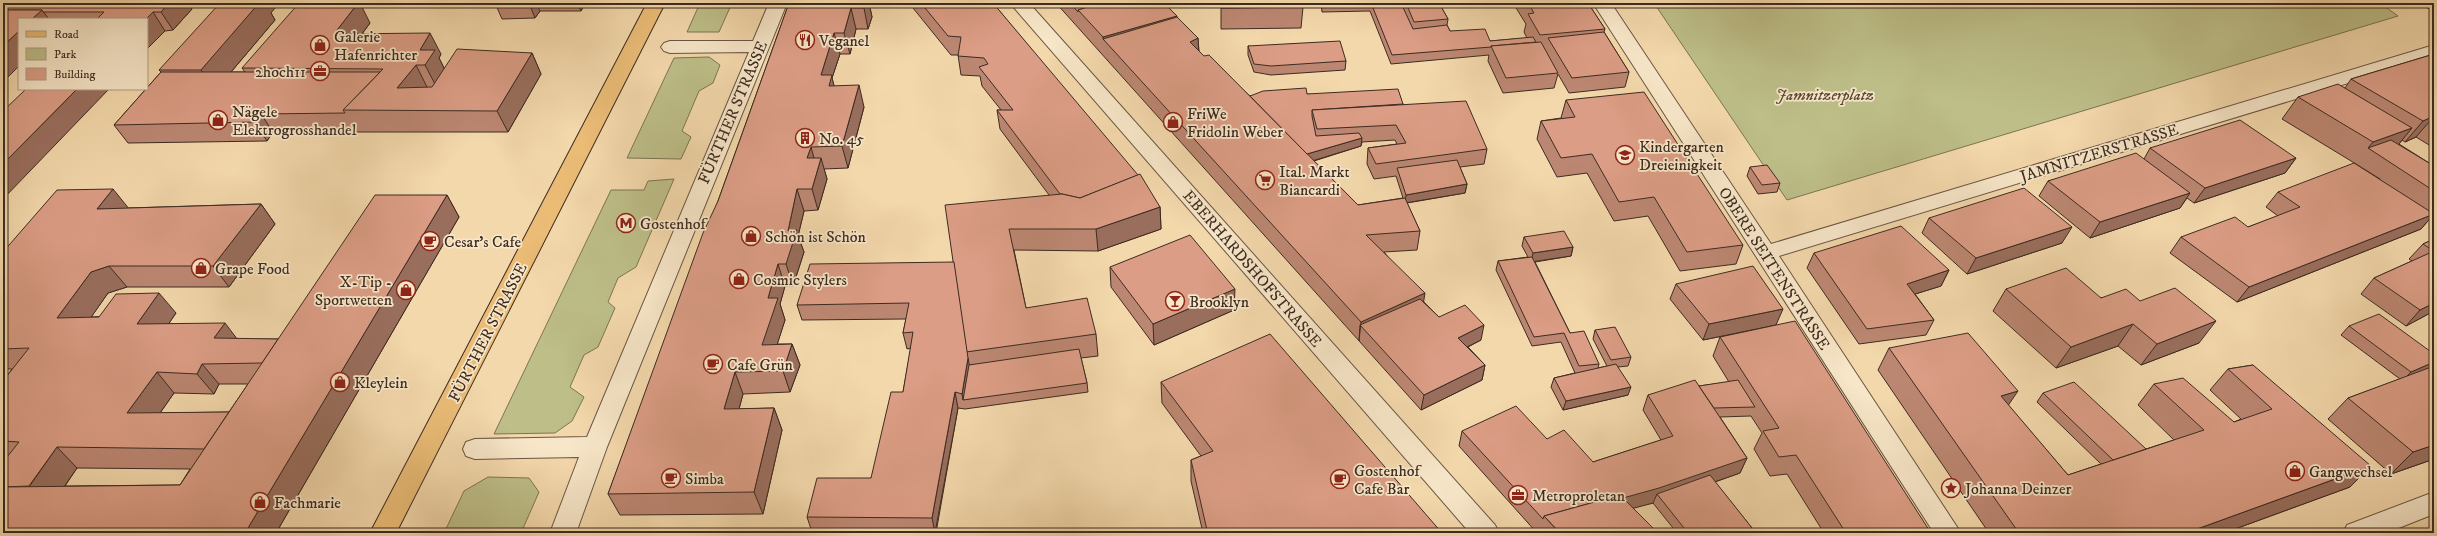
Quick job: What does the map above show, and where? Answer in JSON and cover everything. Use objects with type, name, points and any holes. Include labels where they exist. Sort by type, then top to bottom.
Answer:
[{"type":"main road","name":"FÜRTHER STRASSE","points":[[384,533],[656,3]]},
{"type":"street","name":"FÜRTHER STRASSE","points":[[563,533],[571,507],[778,3]]},
{"type":"street","name":"EBERHARDSHOFSTRASSE","points":[[1019,3],[1486,533]]},
{"type":"street","name":"OBERE SEITENSTRASSE","points":[[1602,3],[1948,533]]},
{"type":"street","points":[[670,47],[760,46]]},
{"type":"street","name":"JAMNITZERSTRASSE","points":[[1765,252],[2434,51]]},
{"type":"street","points":[[475,449],[595,448]]},
{"type":"street","points":[[2367,531],[2434,503]]},
{"type":"green space","points":[[700,3],[732,3],[719,32],[687,32]]},
{"type":"green space","name":"Jamnitzerplatz","points":[[1654,3],[2380,3],[2398,16],[1787,200]]},
{"type":"green space","points":[[709,57],[720,65],[713,83],[699,91],[682,131],[691,137],[681,159],[627,158],[674,58]]},
{"type":"green space","points":[[674,179],[636,267],[618,278],[608,302],[615,308],[598,347],[584,355],[570,387],[584,397],[572,421],[555,433],[494,434],[611,190],[644,190],[648,181]]},
{"type":"green space","points":[[488,477],[529,478],[539,492],[521,533],[444,533],[464,491]]},
{"type":"building","points":[[3,3],[169,3],[161,12],[153,12],[147,18],[98,18],[104,12],[43,12],[42,10],[3,10]]},
{"type":"building","points":[[220,3],[259,3],[201,70],[159,70]]},
{"type":"building","points":[[299,3],[358,3],[334,34],[430,33],[420,50],[435,50],[425,65],[416,65],[397,88],[432,87],[457,49],[532,53],[497,111],[343,110],[383,69],[242,68]]},
{"type":"building","points":[[789,3],[865,3],[864,8],[851,8],[844,33],[834,33],[821,75],[832,75],[829,86],[859,85],[842,146],[811,147],[807,158],[821,158],[812,189],[797,189],[788,231],[797,230],[786,264],[778,264],[768,298],[778,298],[762,345],[792,344],[783,371],[735,372],[724,409],[774,408],[754,492],[608,494],[703,233],[718,201]]},
{"type":"building","points":[[921,3],[993,3],[1138,175],[1080,198],[1060,194],[997,110],[1013,110],[979,67],[988,64],[984,58],[958,56],[961,37],[948,36]]},
{"type":"building","points":[[1070,3],[1100,3],[1078,10],[1078,12]]},
{"type":"building","points":[[1100,3],[1164,3],[1177,16],[1103,37],[1078,10]]},
{"type":"building","points":[[1222,3],[1302,3],[1303,7],[1221,8]]},
{"type":"building","points":[[1371,3],[1401,3],[1413,29],[1447,25],[1450,31],[1485,29],[1490,41],[1533,37],[1536,42],[1392,55]]},
{"type":"building","points":[[1406,3],[1439,3],[1448,19],[1414,22]]},
{"type":"building","points":[[1528,3],[1588,3],[1605,29],[1540,35],[1528,14],[1534,13]]},
{"type":"building","points":[[3,10],[42,10],[33,18],[18,18],[18,32],[3,46]]},
{"type":"building","points":[[1177,17],[1198,38],[1190,42],[1204,56],[1209,55],[1358,205],[1405,198],[1420,231],[1366,235],[1425,293],[1361,322],[1103,39]]},
{"type":"building","points":[[1604,32],[1629,72],[1572,78],[1548,38]]},
{"type":"building","points":[[1340,41],[1346,61],[1271,66],[1254,64],[1248,46]]},
{"type":"building","points":[[1541,42],[1558,73],[1506,78],[1491,46]]},
{"type":"building","points":[[2434,54],[2434,116],[2423,121],[2351,79]]},
{"type":"building","points":[[161,72],[380,72],[343,110],[345,113],[261,114],[255,122],[114,125],[145,90],[148,90],[148,87]]},
{"type":"building","points":[[2338,84],[2412,128],[2373,142],[2298,97]]},
{"type":"building","points":[[1306,88],[1307,94],[1398,89],[1403,104],[1312,110],[1316,136],[1359,133],[1362,138],[1307,154],[1250,96],[1263,91]]},
{"type":"building","points":[[25,90],[76,90],[3,164],[3,111]]},
{"type":"building","points":[[1644,92],[1743,245],[1687,252],[1654,197],[1619,202],[1592,154],[1561,158],[1541,121],[1575,117],[1566,100]]},
{"type":"building","points":[[1466,101],[1487,149],[1376,164],[1368,148],[1406,143],[1396,125],[1317,129],[1312,110]]},
{"type":"building","points":[[2240,120],[2296,158],[2205,188],[2150,148]]},
{"type":"building","points":[[2434,120],[2434,125],[2429,122]]},
{"type":"building","points":[[2391,140],[2434,166],[2434,191],[2368,148]]},
{"type":"building","points":[[2136,153],[2190,193],[2100,222],[2048,181]]},
{"type":"building","points":[[1457,160],[1467,184],[1406,195],[1397,168]]},
{"type":"building","points":[[2354,163],[2434,214],[2249,287],[2181,237],[2235,217],[2248,227],[2300,207],[2278,192]]},
{"type":"building","points":[[1767,165],[1780,183],[1762,185],[1750,167]]},
{"type":"building","points":[[1140,174],[1160,207],[1096,229],[1009,229],[1026,308],[1087,298],[1096,334],[966,352],[945,205],[1062,194],[1080,198]]},
{"type":"building","points":[[2024,188],[2072,227],[1976,258],[1929,218]]},
{"type":"building","points":[[113,189],[97,209],[261,204],[213,266],[109,266],[91,272],[57,318],[99,317],[116,294],[159,293],[137,324],[225,323],[214,338],[278,339],[262,363],[202,364],[197,374],[157,372],[127,413],[229,412],[204,449],[57,447],[29,486],[3,487],[3,462],[19,442],[3,441],[3,381],[29,348],[3,349],[3,252],[57,190]]},
{"type":"building","points":[[375,195],[447,195],[245,533],[3,533],[3,487],[180,485]]},
{"type":"building","points":[[1901,226],[1949,270],[1907,284],[1934,320],[1867,329],[1814,253]]},
{"type":"building","points":[[1564,231],[1573,247],[1533,253],[1524,237]]},
{"type":"building","points":[[1190,235],[1235,289],[1153,324],[1110,267]]},
{"type":"building","points":[[2434,239],[2434,251],[2423,244]]},
{"type":"building","points":[[2434,251],[2434,303],[2420,310],[2374,278]]},
{"type":"building","points":[[1532,257],[1570,333],[1584,331],[1599,364],[1579,366],[1564,333],[1534,337],[1498,261]]},
{"type":"building","points":[[954,262],[968,358],[962,394],[955,392],[932,518],[807,517],[817,478],[871,478],[891,392],[903,392],[913,332],[903,333],[909,303],[797,305],[810,264]]},
{"type":"building","points":[[1753,266],[1783,309],[1709,324],[1676,284]]},
{"type":"building","points":[[2066,268],[2101,298],[2126,289],[2140,301],[2175,288],[2216,321],[2157,344],[2133,324],[2071,347],[2006,289]]},
{"type":"building","points":[[1420,299],[1439,317],[1465,305],[1484,325],[1458,338],[1485,365],[1424,395],[1360,325]]},
{"type":"building","points":[[2379,314],[2434,354],[2434,362],[2411,372],[2349,326]]},
{"type":"building","points":[[1795,321],[1931,533],[1846,533],[1796,455],[1779,457],[1763,431],[1779,428],[1720,337]]},
{"type":"building","points":[[1615,327],[1631,357],[1611,360],[1595,330]]},
{"type":"building","points":[[1968,333],[2018,391],[2001,396],[2068,475],[2204,430],[2154,384],[2183,378],[2234,422],[2272,409],[2228,369],[2253,365],[2371,466],[2186,533],[2019,533],[1889,348]]},
{"type":"building","points":[[1270,334],[1442,533],[1206,533],[1207,530],[1191,460],[1213,451],[1161,382]]},
{"type":"building","points":[[1079,349],[1087,383],[963,400],[969,365]]},
{"type":"building","points":[[1616,364],[1631,387],[1566,401],[1554,378]]},
{"type":"building","points":[[2434,366],[2434,445],[2413,452],[2348,398]]},
{"type":"building","points":[[1695,380],[1747,458],[1659,488],[1623,498],[1620,495],[1544,516],[1543,519],[1462,431],[1516,406],[1547,439],[1564,430],[1593,462],[1673,436],[1648,395]]},
{"type":"building","points":[[1738,380],[1755,407],[1714,408],[1699,386]]},
{"type":"building","points":[[2074,382],[2146,449],[2113,460],[2043,393]]},
{"type":"building","points":[[1710,475],[1756,533],[1688,533],[1657,494]]},
{"type":"building","points":[[1620,495],[1658,533],[1560,533],[1544,516]]},
{"type":"place","name":"Veganel","points":[[805,40]]},
{"type":"place","name":"Galerie Hafenrichter","points":[[320,45]]},
{"type":"place","name":"2hoch11","points":[[320,71]]},
{"type":"place","name":"Nägele Elektrogrosshandel","points":[[218,120]]},
{"type":"place","name":"FriWe Fridolin Weber","points":[[1173,122]]},
{"type":"place","name":"No. 45","points":[[805,138]]},
{"type":"place","name":"Kindergarten Dreieinigkeit","points":[[1625,155]]},
{"type":"place","name":"Ital. Markt Biancardi","points":[[1265,180]]},
{"type":"place","name":"Gostenhof","points":[[626,223]]},
{"type":"place","name":"Schön ist Schön","points":[[751,236]]},
{"type":"place","name":"Cesar's Cafe","points":[[430,241]]},
{"type":"place","name":"Grape Food","points":[[201,268]]},
{"type":"place","name":"Cosmic Stylers","points":[[739,279]]},
{"type":"place","name":"X-Tip - Sportwetten","points":[[406,290]]},
{"type":"place","name":"Brooklyn","points":[[1175,301]]},
{"type":"place","name":"Cafe Grün","points":[[713,364]]},
{"type":"place","name":"Kleylein","points":[[340,382]]},
{"type":"place","name":"Gangwechsel","points":[[2295,471]]},
{"type":"place","name":"Simba","points":[[671,478]]},
{"type":"place","name":"Gostenhof Cafe Bar","points":[[1340,479]]},
{"type":"place","name":"Johanna Deinzer","points":[[1951,488]]},
{"type":"place","name":"Metroproletan","points":[[1518,495]]},
{"type":"place","name":"Fachmarie","points":[[260,502]]}]
